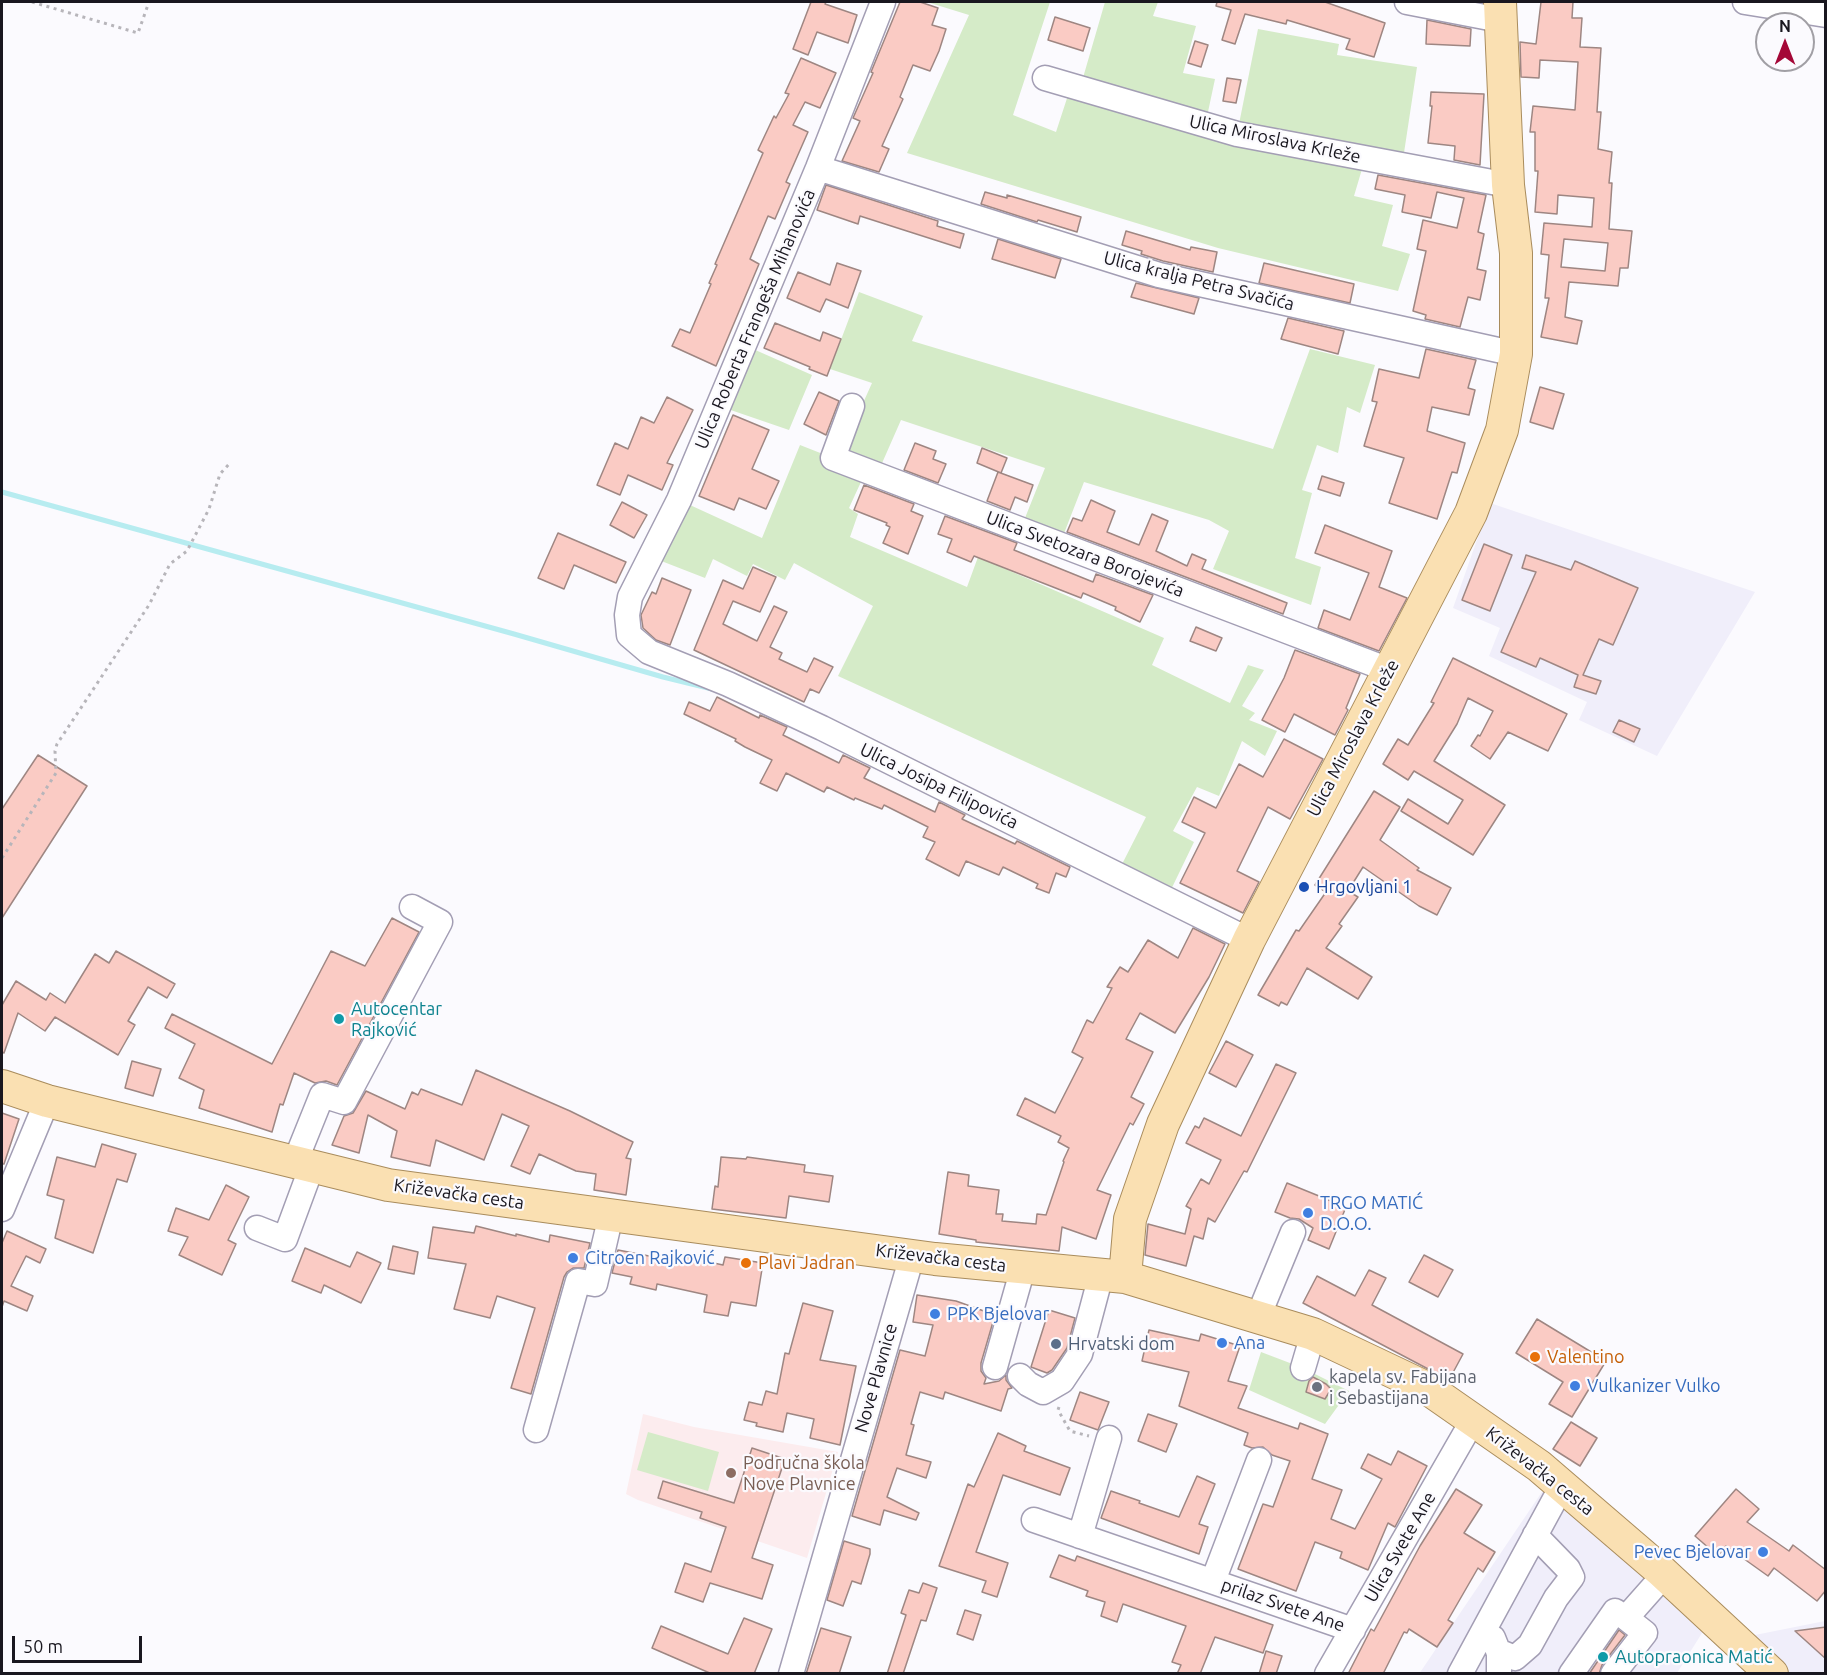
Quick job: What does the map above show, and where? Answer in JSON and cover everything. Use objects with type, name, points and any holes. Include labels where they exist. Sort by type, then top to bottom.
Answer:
[{"type":"main road","name":"Ulica Miroslava Krleže","points":[[1113,1276],[1163,1124],[1249,940],[1471,513],[1502,430],[1516,354],[1516,253],[1508,185],[1500,11]]},
{"type":"main road","name":"Križevačka cesta","points":[[2,1086],[47,1101],[388,1185],[912,1256],[1113,1276],[1313,1334],[1427,1388],[1539,1466],[1665,1574],[1772,1674]]},
{"type":"street","name":"Ulica Roberta Frangeša Mihanovića","points":[[629,635],[627,615],[630,597],[679,500],[818,168],[883,2]]},
{"type":"street","points":[[1407,2],[1500,11]]},
{"type":"street","points":[[1745,2],[1826,15]]},
{"type":"street","name":"Ulica Miroslava Krleže","points":[[1045,78],[1237,134],[1508,185]]},
{"type":"street","name":"Ulica kralja Petra Svačića","points":[[818,168],[1159,275],[1516,354]]},
{"type":"street","name":"Ulica Svetozara Borojevića","points":[[852,406],[833,458],[1389,670]]},
{"type":"street","name":"Ulica Josipa Filipovića","points":[[629,635],[650,652],[728,684],[822,728],[1249,940]]},
{"type":"street","points":[[257,1228],[285,1239],[322,1095],[344,1102],[440,922],[412,907]]},
{"type":"street","points":[[2,1209],[47,1101]]},
{"type":"street","points":[[536,1430],[578,1281],[595,1284],[611,1215]]},
{"type":"street","points":[[1258,1317],[1293,1232]]},
{"type":"street","name":"Nove Plavnice","points":[[791,1674],[912,1256]]},
{"type":"street","points":[[994,1368],[1023,1268]]},
{"type":"street","points":[[1020,1376],[1028,1384],[1044,1392],[1062,1381],[1080,1354],[1113,1276]]},
{"type":"street","points":[[1303,1368],[1313,1334]]},
{"type":"street","name":"Ulica Svete Ane","points":[[1327,1674],[1473,1420]]},
{"type":"street","points":[[1080,1536],[1109,1440]]},
{"type":"street","name":"prilaz Svete Ane","points":[[1213,1581],[1259,1460]]},
{"type":"street","points":[[1460,1674],[1562,1486]]},
{"type":"street","name":"prilaz Svete Ane","points":[[1034,1520],[1353,1630]]},
{"type":"street","points":[[1486,1626],[1499,1662],[1515,1658],[1530,1645],[1556,1598],[1572,1577],[1568,1569],[1535,1535]]},
{"type":"street","points":[[1626,1618],[1665,1574]]},
{"type":"street","points":[[1571,1674],[1615,1611],[1646,1633],[1613,1674]]},
{"type":"path","points":[[32,2],[138,33],[150,2]]},
{"type":"path","points":[[2,858],[56,773],[57,744],[149,605],[170,564],[187,551],[209,509],[220,474],[229,464]]},
{"type":"path","points":[[1063,1400],[1058,1410],[1070,1431],[1109,1440]]},
{"type":"shaded area","points":[[1490,503],[1755,592],[1657,756],[1579,720],[1587,702],[1489,656],[1500,628],[1453,608]]},
{"type":"shaded area","name":"Područna škola Nove Plavnice","points":[[643,1414],[694,1427],[838,1452],[807,1558],[626,1494]]},
{"type":"shaded area","points":[[1552,1477],[1712,1617],[1677,1673],[1419,1674]]},
{"type":"shaded area","points":[[1825,1621],[1825,1673],[1772,1673],[1738,1641],[1755,1635]]},
{"type":"green space","points":[[927,2],[1050,2],[1013,115],[1056,132],[1071,86],[1080,88],[1105,2],[1158,2],[1153,16],[1196,26],[1183,73],[1215,79],[1205,126],[1237,134],[1258,29],[1339,44],[1337,55],[1417,67],[1402,166],[1365,159],[1354,196],[1393,205],[1382,246],[1410,254],[1398,291],[1218,248],[907,153],[969,15]]},
{"type":"green space","points":[[859,292],[923,316],[912,341],[1273,449],[1310,349],[1375,365],[1360,413],[1347,407],[1338,453],[1317,445],[1302,490],[1312,493],[1295,558],[1321,567],[1311,605],[1213,569],[1229,531],[1209,520],[1084,482],[1063,536],[1023,523],[1045,468],[901,420],[879,470],[841,452],[872,383],[830,369]]},
{"type":"green space","points":[[744,345],[812,375],[789,430],[719,406]]},
{"type":"green space","points":[[800,445],[866,471],[849,508],[858,514],[850,537],[967,587],[978,557],[1164,638],[1152,665],[1230,703],[1248,665],[1264,670],[1242,706],[1255,713],[1249,720],[1277,731],[1265,756],[1242,741],[1219,796],[1197,787],[1173,831],[1194,842],[1166,900],[1117,874],[1146,817],[838,676],[873,606],[794,563],[785,580],[753,564],[747,576],[713,559],[705,578],[651,557],[679,500],[762,538]]},
{"type":"green space","points":[[1261,1352],[1303,1368],[1349,1391],[1325,1424],[1249,1390]]},
{"type":"green space","points":[[648,1432],[719,1452],[708,1491],[637,1470]]},
{"type":"building","points":[[811,2],[826,2],[825,4],[857,15],[848,43],[817,32],[808,55],[793,49]]},
{"type":"building","points":[[900,2],[920,2],[938,8],[932,25],[946,29],[930,71],[913,65],[900,97],[903,99],[882,146],[889,149],[879,172],[842,161],[860,121],[853,118]]},
{"type":"building","points":[[1217,2],[1325,2],[1385,23],[1374,57],[1346,49],[1350,39],[1287,20],[1286,24],[1245,14],[1235,44],[1222,40],[1231,10],[1216,6]]},
{"type":"building","points":[[1541,2],[1573,2],[1572,18],[1582,18],[1580,47],[1601,48],[1597,112],[1601,112],[1598,149],[1612,152],[1609,229],[1632,231],[1628,268],[1620,268],[1618,286],[1569,282],[1565,317],[1582,321],[1577,344],[1541,337],[1549,298],[1545,298],[1549,255],[1541,254],[1544,223],[1592,227],[1594,198],[1558,195],[1557,214],[1535,212],[1538,171],[1535,171],[1535,132],[1530,132],[1533,106],[1575,110],[1578,62],[1540,60],[1539,78],[1521,77],[1520,42],[1536,44]],"holes":[[[1564,239],[1608,243],[1605,271],[1561,267]]]},
{"type":"building","points":[[1055,17],[1090,28],[1083,51],[1048,40]]},
{"type":"building","points":[[1427,20],[1471,29],[1470,46],[1426,44]]},
{"type":"building","points":[[1195,41],[1208,45],[1201,67],[1188,63]]},
{"type":"building","points":[[801,58],[836,73],[820,108],[805,102],[793,125],[808,132],[786,182],[790,184],[775,219],[768,216],[750,259],[759,264],[716,366],[672,346],[680,329],[690,333],[711,284],[709,283],[717,265],[715,264],[763,153],[758,150],[774,116],[776,118],[789,94],[785,93]]},
{"type":"building","points":[[1227,78],[1241,80],[1236,103],[1223,101]]},
{"type":"building","points":[[1431,92],[1484,94],[1480,165],[1454,160],[1455,146],[1428,143],[1432,106],[1430,106]]},
{"type":"building","points":[[1378,175],[1486,195],[1478,232],[1484,234],[1477,269],[1486,271],[1480,300],[1468,297],[1460,327],[1425,319],[1426,315],[1413,311],[1426,251],[1417,249],[1423,220],[1457,228],[1464,198],[1437,192],[1431,218],[1402,212],[1405,195],[1375,189]]},
{"type":"building","points":[[826,185],[938,221],[937,226],[964,234],[960,248],[860,216],[858,224],[817,210]]},
{"type":"building","points":[[985,192],[1007,198],[1007,195],[1081,217],[1077,232],[981,204]]},
{"type":"building","points":[[1126,231],[1190,250],[1191,247],[1217,252],[1213,272],[1141,254],[1142,251],[1122,245]]},
{"type":"building","points":[[998,239],[1061,259],[1055,278],[992,259]]},
{"type":"building","points":[[837,263],[861,271],[848,308],[826,299],[820,312],[787,298],[798,272],[830,285]]},
{"type":"building","points":[[1264,263],[1354,284],[1350,303],[1259,283]]},
{"type":"building","points":[[1136,283],[1199,298],[1194,314],[1131,297]]},
{"type":"building","points":[[1288,318],[1344,331],[1338,354],[1281,339]]},
{"type":"building","points":[[775,323],[820,341],[823,332],[841,339],[827,376],[764,348]]},
{"type":"building","points":[[1426,349],[1476,360],[1468,388],[1475,390],[1469,415],[1432,407],[1427,431],[1465,443],[1457,473],[1452,472],[1437,519],[1389,503],[1404,458],[1364,446],[1377,402],[1372,401],[1379,369],[1419,378]]},
{"type":"building","points":[[1540,387],[1564,394],[1553,429],[1530,422]]},
{"type":"building","points":[[819,392],[839,401],[826,435],[804,424]]},
{"type":"building","points":[[667,397],[693,410],[667,463],[673,465],[662,490],[628,475],[620,495],[597,485],[615,443],[628,449],[641,417],[654,423]]},
{"type":"building","points":[[733,415],[769,430],[752,469],[779,481],[766,509],[739,498],[734,510],[699,496]]},
{"type":"building","points":[[915,443],[936,451],[933,459],[946,464],[938,483],[904,470]]},
{"type":"building","points":[[982,448],[1007,458],[1001,473],[977,463]]},
{"type":"building","points":[[998,472],[1033,485],[1027,502],[1015,497],[1010,510],[987,501]]},
{"type":"building","points":[[1322,476],[1344,483],[1340,496],[1318,489]]},
{"type":"building","points":[[864,485],[914,504],[911,511],[923,516],[908,554],[883,543],[890,527],[886,525],[887,523],[854,510]]},
{"type":"building","points":[[1091,500],[1115,511],[1107,532],[1139,545],[1152,514],[1168,521],[1156,551],[1187,566],[1192,554],[1206,560],[1202,569],[1287,603],[1283,614],[1067,532],[1073,518],[1082,521]]},
{"type":"building","points":[[622,502],[647,515],[634,538],[610,525]]},
{"type":"building","points":[[945,516],[1017,543],[1014,550],[1093,582],[1096,574],[1153,595],[1140,622],[1115,610],[1116,607],[1083,593],[1081,598],[974,556],[971,562],[947,552],[952,539],[938,534]]},
{"type":"building","points":[[1325,525],[1392,551],[1379,587],[1407,598],[1379,651],[1318,628],[1324,610],[1350,620],[1369,573],[1315,553]]},
{"type":"building","points":[[558,533],[626,562],[616,583],[574,565],[564,589],[538,578]]},
{"type":"building","points":[[1484,544],[1512,555],[1490,611],[1462,600]]},
{"type":"building","points":[[1526,555],[1571,570],[1575,561],[1638,588],[1613,645],[1599,639],[1583,675],[1601,681],[1596,694],[1574,687],[1578,675],[1540,658],[1536,667],[1501,652],[1536,572],[1522,568]]},
{"type":"building","points":[[753,567],[776,577],[760,612],[733,601],[723,624],[757,641],[774,606],[787,612],[770,647],[782,653],[779,659],[807,672],[814,658],[833,667],[819,693],[810,689],[804,702],[694,650],[723,580],[743,589]]},
{"type":"building","points":[[662,578],[691,590],[670,645],[656,640],[643,628],[641,615],[652,592],[656,594]]},
{"type":"building","points":[[1196,627],[1222,638],[1216,651],[1190,641]]},
{"type":"building","points":[[1295,650],[1360,674],[1346,708],[1348,710],[1335,735],[1294,714],[1285,732],[1262,720],[1284,678]]},
{"type":"building","points":[[1453,658],[1567,714],[1548,751],[1508,732],[1490,759],[1471,746],[1478,735],[1480,736],[1493,711],[1468,698],[1457,724],[1434,761],[1505,805],[1473,855],[1401,811],[1408,799],[1448,824],[1463,800],[1414,771],[1408,780],[1383,764],[1398,739],[1408,745],[1434,703],[1431,702]]},
{"type":"building","points":[[717,697],[759,718],[760,715],[787,727],[783,735],[839,763],[843,755],[870,768],[864,778],[935,812],[939,802],[965,815],[962,819],[1015,844],[1017,841],[1070,867],[1066,877],[1056,873],[1049,893],[1036,888],[1038,884],[1003,867],[999,875],[966,861],[959,876],[926,859],[935,842],[923,837],[928,827],[884,805],[882,809],[855,798],[854,800],[827,787],[824,792],[786,773],[777,791],[760,783],[772,760],[745,747],[735,741],[736,739],[684,714],[689,702],[710,711]]},
{"type":"building","points":[[1619,720],[1640,729],[1634,742],[1613,732]]},
{"type":"building","points":[[1284,739],[1323,759],[1290,819],[1268,807],[1237,871],[1259,882],[1243,913],[1180,883],[1205,833],[1182,822],[1194,797],[1216,808],[1239,764],[1263,777]]},
{"type":"building","points":[[38,755],[87,786],[2,918],[2,809]]},
{"type":"building","points":[[1374,791],[1400,807],[1380,840],[1419,868],[1417,870],[1451,888],[1437,915],[1419,906],[1363,867],[1348,891],[1358,897],[1339,924],[1342,926],[1326,948],[1372,977],[1358,999],[1307,968],[1287,1005],[1281,1002],[1279,1006],[1258,995],[1296,930],[1299,931],[1326,892],[1315,885]]},
{"type":"building","name":"Autocentar Rajković","points":[[392,918],[419,932],[337,1085],[326,1081],[315,1083],[294,1073],[283,1105],[280,1104],[272,1132],[199,1108],[204,1090],[179,1078],[195,1044],[165,1028],[172,1014],[272,1064],[331,951],[365,966]]},
{"type":"building","points":[[1193,928],[1225,944],[1209,977],[1175,1033],[1140,1013],[1126,1039],[1153,1052],[1131,1097],[1144,1104],[1133,1125],[1130,1123],[1097,1190],[1111,1195],[1096,1239],[1062,1227],[1059,1251],[976,1242],[976,1240],[939,1234],[948,1172],[969,1175],[968,1186],[999,1190],[996,1214],[1003,1214],[1002,1221],[1036,1224],[1037,1214],[1046,1215],[1069,1148],[1058,1142],[1061,1136],[1017,1115],[1025,1098],[1055,1113],[1083,1058],[1072,1052],[1087,1020],[1093,1023],[1112,988],[1107,987],[1120,967],[1128,972],[1148,940],[1178,958]]},
{"type":"building","points":[[116,951],[175,984],[167,998],[148,987],[128,1021],[135,1025],[118,1055],[55,1017],[45,1031],[18,1013],[4,1053],[2,1052],[2,1005],[16,981],[46,1000],[50,993],[65,1003],[95,954],[109,963]]},
{"type":"building","points":[[1226,1041],[1253,1055],[1236,1087],[1209,1073]]},
{"type":"building","points":[[132,1061],[161,1069],[153,1096],[125,1088]]},
{"type":"building","points":[[1276,1064],[1296,1073],[1247,1172],[1244,1171],[1215,1222],[1208,1218],[1203,1239],[1194,1236],[1186,1266],[1145,1255],[1148,1224],[1185,1234],[1191,1209],[1186,1206],[1201,1179],[1209,1184],[1221,1160],[1186,1143],[1195,1126],[1199,1128],[1204,1118],[1241,1136]]},
{"type":"building","points":[[476,1070],[570,1111],[633,1142],[626,1158],[631,1159],[626,1195],[594,1190],[596,1174],[576,1171],[539,1154],[530,1174],[511,1166],[529,1126],[502,1114],[484,1160],[436,1140],[430,1166],[391,1157],[397,1131],[368,1115],[359,1153],[332,1145],[344,1116],[353,1113],[366,1091],[405,1109],[412,1092],[418,1095],[421,1089],[462,1105]]},
{"type":"building","points":[[2,1113],[19,1119],[4,1164],[2,1164]]},
{"type":"building","points":[[102,1144],[136,1154],[127,1182],[117,1179],[93,1253],[55,1238],[64,1200],[47,1195],[57,1157],[95,1167]]},
{"type":"building","points":[[721,1157],[746,1159],[747,1157],[805,1165],[804,1172],[833,1176],[829,1202],[789,1196],[786,1218],[712,1209],[715,1186],[718,1187]]},
{"type":"building","points":[[1287,1183],[1346,1207],[1329,1249],[1308,1240],[1313,1228],[1299,1219],[1275,1212]]},
{"type":"building","points":[[226,1185],[249,1197],[228,1240],[236,1244],[222,1275],[179,1255],[188,1237],[168,1231],[176,1208],[209,1220]]},
{"type":"building","points":[[476,1226],[549,1242],[550,1235],[590,1243],[584,1268],[573,1268],[564,1277],[531,1394],[511,1388],[535,1308],[497,1296],[490,1318],[454,1309],[466,1264],[428,1258],[433,1227],[474,1233]]},
{"type":"building","points":[[7,1231],[46,1249],[40,1263],[26,1256],[11,1286],[33,1296],[27,1311],[4,1301],[2,1307],[2,1243]]},
{"type":"building","points":[[393,1246],[418,1252],[414,1274],[388,1269]]},
{"type":"building","points":[[305,1248],[350,1267],[357,1252],[381,1263],[361,1303],[324,1285],[321,1293],[292,1281]]},
{"type":"building","points":[[618,1250],[675,1261],[677,1255],[723,1265],[725,1257],[763,1263],[756,1306],[731,1302],[728,1316],[704,1312],[707,1295],[657,1284],[656,1290],[630,1284],[632,1277],[612,1273]]},
{"type":"building","points":[[1424,1255],[1453,1270],[1438,1297],[1409,1282]]},
{"type":"building","points":[[1369,1270],[1386,1278],[1372,1305],[1463,1354],[1449,1380],[1303,1303],[1317,1276],[1355,1296]]},
{"type":"building","points":[[917,1295],[956,1301],[995,1315],[981,1363],[981,1371],[986,1378],[984,1384],[999,1381],[1006,1375],[1006,1380],[1012,1388],[1008,1389],[1001,1411],[945,1392],[943,1399],[920,1392],[911,1424],[914,1425],[906,1455],[931,1462],[926,1478],[897,1468],[887,1497],[919,1513],[916,1520],[884,1510],[880,1525],[852,1516],[900,1350],[925,1356],[933,1325],[913,1322]]},
{"type":"building","points":[[803,1303],[833,1311],[820,1360],[856,1366],[840,1445],[810,1438],[814,1419],[787,1413],[783,1432],[756,1426],[757,1423],[744,1420],[749,1402],[762,1405],[766,1391],[777,1394],[785,1353],[789,1354]]},
{"type":"building","name":"Hrvatski dom","points":[[1049,1310],[1075,1318],[1067,1348],[1052,1370],[1047,1373],[1031,1367]]},
{"type":"building","points":[[1537,1319],[1606,1361],[1572,1417],[1549,1404],[1563,1382],[1516,1353]]},
{"type":"building","points":[[1149,1330],[1199,1341],[1201,1334],[1240,1346],[1228,1381],[1247,1386],[1238,1408],[1298,1429],[1300,1423],[1328,1434],[1312,1479],[1342,1490],[1331,1519],[1355,1529],[1382,1479],[1361,1468],[1368,1454],[1391,1465],[1398,1451],[1427,1466],[1395,1527],[1388,1523],[1368,1570],[1340,1558],[1342,1552],[1315,1542],[1296,1591],[1238,1569],[1263,1504],[1273,1507],[1290,1461],[1272,1455],[1263,1447],[1252,1448],[1244,1445],[1248,1433],[1179,1406],[1189,1372],[1142,1361]]},
{"type":"building","name":"kapela sv. Fabijana i Sebastijana","points":[[1313,1377],[1331,1389],[1325,1399],[1306,1392],[1309,1381]]},
{"type":"building","points":[[1080,1392],[1109,1402],[1098,1430],[1070,1420]]},
{"type":"building","points":[[1148,1414],[1177,1424],[1166,1452],[1138,1441]]},
{"type":"building","points":[[1571,1422],[1597,1438],[1580,1466],[1553,1449]]},
{"type":"building","points":[[998,1433],[1026,1446],[1024,1451],[1070,1468],[1060,1495],[1003,1475],[976,1552],[1008,1563],[997,1597],[982,1592],[986,1581],[939,1566],[968,1484],[974,1487]]},
{"type":"building","points":[[752,1448],[785,1459],[752,1558],[773,1565],[762,1599],[710,1583],[703,1602],[675,1592],[685,1563],[711,1572],[726,1527],[700,1518],[702,1512],[658,1498],[663,1481],[734,1503]]},
{"type":"building","points":[[1197,1476],[1215,1484],[1199,1524],[1208,1527],[1199,1554],[1101,1518],[1111,1491],[1179,1517]]},
{"type":"building","points":[[1456,1489],[1482,1505],[1464,1533],[1495,1552],[1483,1572],[1478,1568],[1448,1620],[1453,1623],[1437,1647],[1409,1629],[1407,1633],[1404,1632],[1383,1674],[1348,1674],[1371,1629],[1374,1631],[1420,1546]]},
{"type":"building","points":[[1736,1489],[1759,1509],[1747,1522],[1789,1551],[1793,1545],[1826,1570],[1826,1590],[1817,1601],[1774,1568],[1768,1576],[1726,1546],[1718,1556],[1695,1536]]},
{"type":"building","points":[[844,1541],[870,1549],[870,1554],[861,1584],[852,1581],[843,1606],[827,1600]]},
{"type":"building","points":[[1059,1555],[1075,1561],[1077,1556],[1273,1625],[1263,1653],[1215,1637],[1200,1674],[1177,1674],[1181,1665],[1172,1662],[1186,1626],[1123,1604],[1117,1622],[1101,1616],[1105,1602],[1086,1596],[1088,1591],[1050,1577]]},
{"type":"building","points":[[923,1583],[937,1588],[926,1621],[921,1620],[903,1674],[887,1674],[906,1615],[901,1613],[909,1590],[919,1593]]},
{"type":"building","points":[[965,1610],[981,1615],[973,1640],[957,1634]]},
{"type":"building","points":[[744,1618],[772,1629],[754,1674],[712,1674],[652,1648],[661,1626],[728,1654]]},
{"type":"building","points":[[1826,1627],[1826,1659],[1795,1631]]},
{"type":"building","points":[[821,1628],[851,1637],[839,1674],[806,1674]]},
{"type":"building","points":[[1619,1630],[1625,1635],[1602,1665],[1599,1674],[1589,1674]]},
{"type":"building","points":[[1266,1651],[1282,1656],[1276,1674],[1259,1674]]},
{"type":"waterway","points":[[2,492],[712,689]]},
{"type":"place","name":"Hrgovljani 1","points":[[1304,887]]},
{"type":"place","name":"Autocentar Rajković","points":[[339,1019]]},
{"type":"place","name":"TRGO MATIĆ D.O.O.","points":[[1308,1213]]},
{"type":"place","name":"Citroen Rajković","points":[[573,1258]]},
{"type":"place","name":"Plavi Jadran","points":[[746,1263]]},
{"type":"place","name":"PPK Bjelovar","points":[[935,1314]]},
{"type":"place","name":"Ana","points":[[1222,1343]]},
{"type":"place","name":"Hrvatski dom","points":[[1056,1344]]},
{"type":"place","name":"Valentino","points":[[1535,1357]]},
{"type":"place","name":"Vulkanizer Vulko","points":[[1575,1386]]},
{"type":"place","name":"kapela sv. Fabijana i Sebastijana","points":[[1317,1387]]},
{"type":"place","name":"Područna škola Nove Plavnice","points":[[731,1473]]},
{"type":"place","name":"Pevec Bjelovar","points":[[1763,1552]]},
{"type":"place","name":"Autopraonica Matić","points":[[1603,1657]]}]
